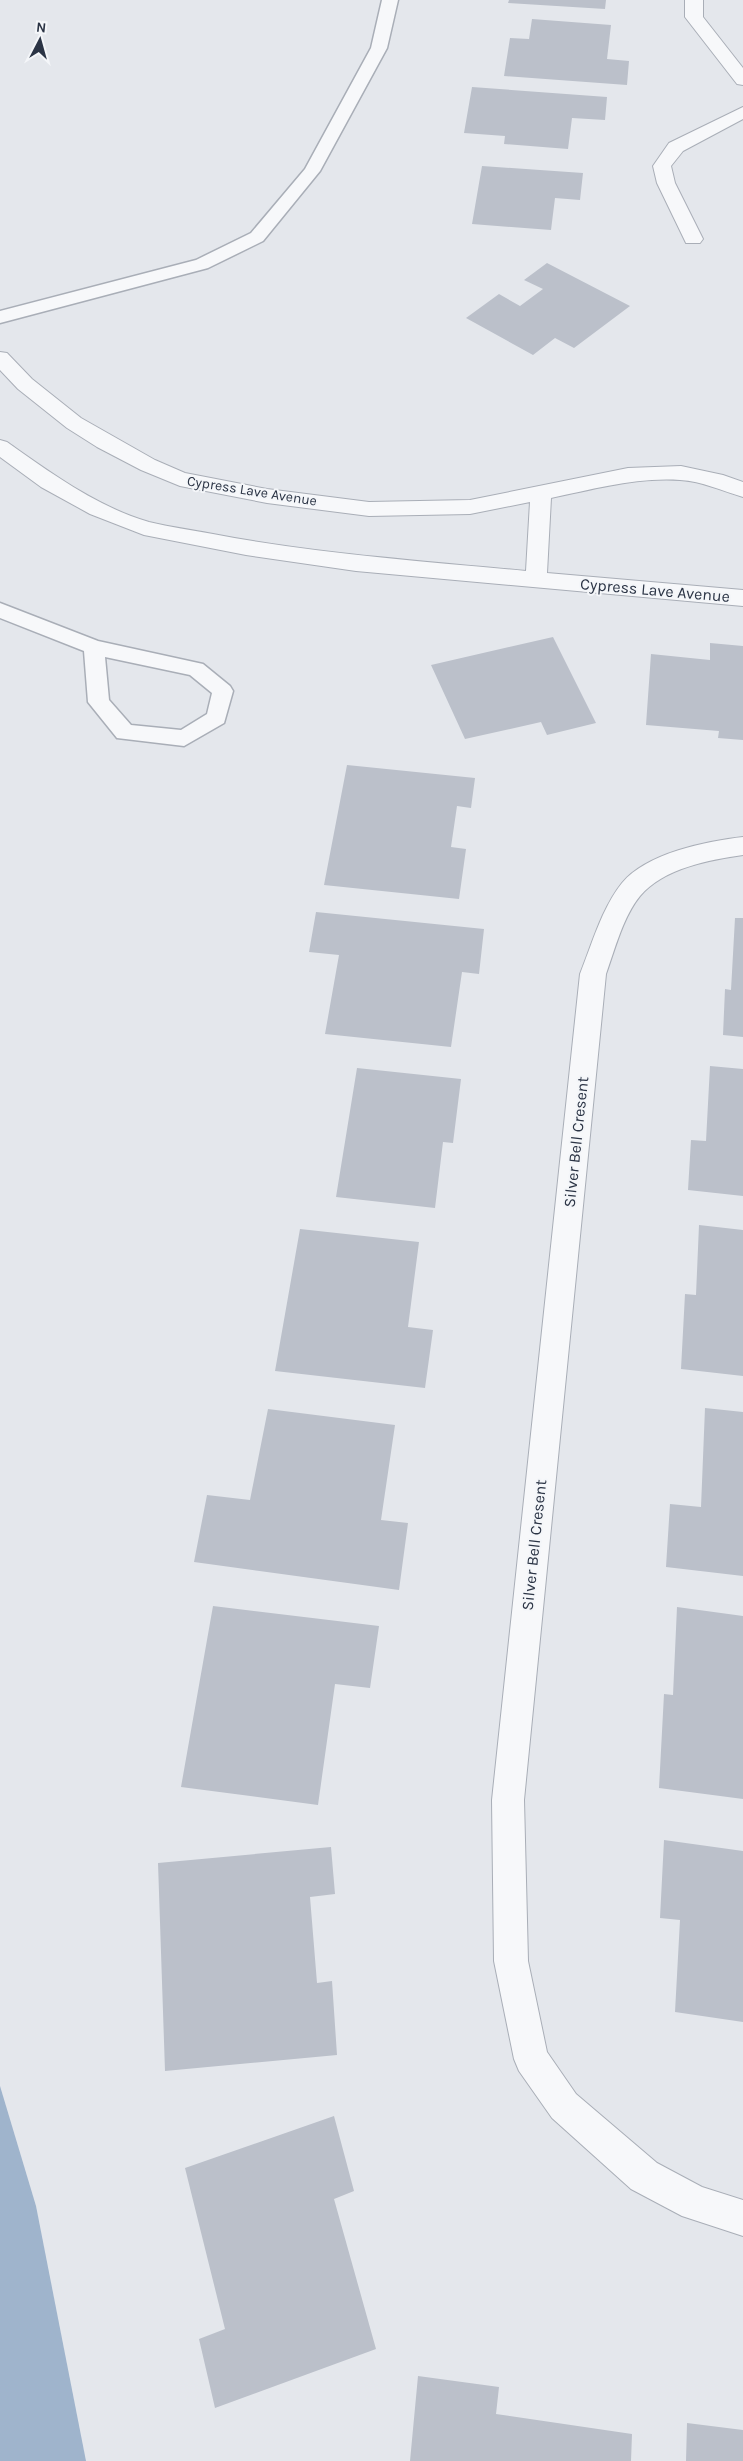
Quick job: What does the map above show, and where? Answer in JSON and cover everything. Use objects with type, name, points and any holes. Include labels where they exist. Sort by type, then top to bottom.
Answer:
[{"type":"street","points":[[694,0],[694,17],[743,80]]},
{"type":"street","points":[[694,239],[666,183],[662,166],[676,147],[743,112]]},
{"type":"street","name":"Cypress Lave Avenue","points":[[0,358],[25,384],[74,423],[104,442],[180,479],[267,496],[369,509],[470,507],[628,475],[681,473],[723,482],[743,490]]},
{"type":"street","name":"Cypress Lave Avenue","points":[[0,447],[49,482],[98,509],[144,528],[246,548],[338,561],[743,598]]},
{"type":"street","points":[[536,580],[541,494]]},
{"type":"street","name":"Silver Bell Cresent","points":[[743,846],[691,856],[659,870],[632,889],[614,921],[593,974],[508,1800],[511,1961],[530,2059],[564,2106],[644,2176],[695,2203],[743,2218]]},
{"type":"lane","points":[[0,317],[202,264],[257,237],[312,171],[379,48],[390,0]]},
{"type":"lane","points":[[0,610],[94,647],[196,669],[223,691],[217,718],[184,738],[125,732],[99,702],[94,647]]},
{"type":"water","points":[[0,2086],[36,2206],[86,2461],[0,2461]]},
{"type":"building","points":[[509,0],[606,0],[605,9],[508,3]]},
{"type":"building","points":[[532,19],[611,25],[607,59],[629,61],[627,85],[504,76],[510,38],[529,39]]},
{"type":"building","points":[[472,87],[607,97],[605,120],[572,118],[568,149],[504,144],[505,136],[464,133]]},
{"type":"building","points":[[482,166],[583,173],[580,200],[555,198],[551,230],[472,224]]},
{"type":"building","points":[[547,263],[630,306],[574,348],[555,338],[533,355],[466,318],[499,294],[520,306],[543,289],[524,280]]},
{"type":"building","points":[[553,637],[596,723],[547,735],[541,722],[465,739],[431,665]]},
{"type":"building","points":[[710,643],[743,646],[743,740],[718,738],[719,731],[646,725],[651,654],[710,660]]},
{"type":"building","points":[[347,765],[475,778],[471,808],[457,806],[451,847],[466,849],[459,899],[324,885]]},
{"type":"building","points":[[316,912],[484,929],[479,974],[462,972],[451,1047],[325,1034],[339,955],[309,952]]},
{"type":"building","points":[[735,918],[743,918],[743,1037],[723,1035],[725,989],[731,990]]},
{"type":"building","points":[[710,1066],[743,1069],[743,1196],[688,1190],[691,1140],[706,1141]]},
{"type":"building","points":[[357,1068],[461,1079],[453,1143],[443,1142],[435,1208],[336,1197]]},
{"type":"building","points":[[699,1225],[743,1230],[743,1376],[681,1369],[685,1294],[696,1295]]},
{"type":"building","points":[[300,1229],[419,1242],[408,1327],[433,1330],[425,1388],[275,1371]]},
{"type":"building","points":[[705,1408],[743,1412],[743,1576],[666,1567],[670,1504],[701,1507]]},
{"type":"building","points":[[268,1409],[395,1425],[381,1520],[408,1523],[399,1590],[194,1562],[207,1495],[250,1500]]},
{"type":"building","points":[[213,1606],[379,1626],[370,1688],[335,1684],[318,1805],[181,1787]]},
{"type":"building","points":[[677,1607],[743,1616],[743,1799],[659,1788],[664,1694],[673,1695]]},
{"type":"building","points":[[664,1840],[743,1851],[743,2022],[675,2012],[680,1920],[660,1918]]},
{"type":"building","points":[[331,1847],[335,1894],[310,1897],[317,1983],[332,1981],[337,2055],[165,2071],[158,1863]]},
{"type":"building","points":[[334,2116],[354,2191],[334,2199],[376,2349],[215,2408],[199,2339],[225,2329],[185,2168]]},
{"type":"building","points":[[418,2376],[499,2387],[496,2414],[632,2434],[631,2461],[410,2461]]},
{"type":"building","points":[[687,2423],[743,2430],[743,2461],[686,2461]]}]
